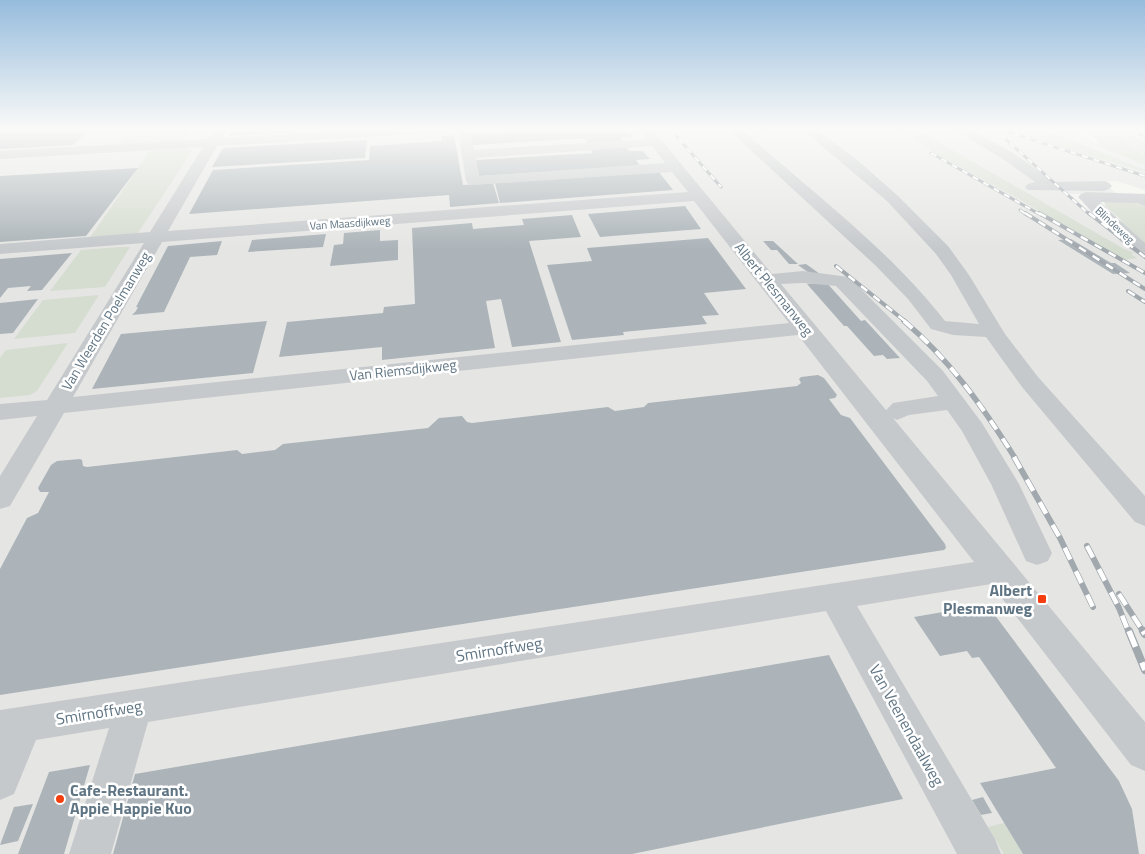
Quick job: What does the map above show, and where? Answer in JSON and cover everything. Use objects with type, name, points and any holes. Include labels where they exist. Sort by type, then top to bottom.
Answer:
[{"type":"street","name":"Van Weerden Poelmanweg","points":[[0,499],[196,170]]},
{"type":"street","points":[[471,170],[473,181],[635,170]]},
{"type":"street","name":"Albert Plesmanweg","points":[[678,170],[1145,752]]},
{"type":"street","points":[[779,170],[882,262],[914,295],[937,324],[954,329],[992,331]]},
{"type":"street","points":[[860,170],[925,231],[960,275],[992,331],[1047,403],[1145,515]]},
{"type":"street","points":[[1027,170],[1051,187]]},
{"type":"street","points":[[1033,187],[1108,186],[1126,190],[1143,200]]},
{"type":"street","name":"Van Maasdijkweg","points":[[0,249],[700,196]]},
{"type":"street","name":"Blindeweg","points":[[1143,200],[1086,197],[1118,229],[1145,252]]},
{"type":"street","points":[[766,280],[803,277],[842,281],[935,376],[954,402],[978,436],[1005,484],[1037,553]]},
{"type":"street","name":"Van Riemsdijkweg","points":[[0,412],[806,328]]},
{"type":"street","points":[[928,409],[954,402]]},
{"type":"street","name":"Smirnoffweg","points":[[12,726],[999,570]]},
{"type":"street","name":"Van Veenendaalweg","points":[[834,596],[980,854]]},
{"type":"street","points":[[90,854],[134,706]]},
{"type":"street","points":[[0,780],[12,726]]},
{"type":"shaded area","points":[[0,170],[1145,170],[1145,190],[1116,181],[1103,182],[1118,195],[1070,194],[1109,228],[1145,255],[1145,854],[0,854]]},
{"type":"shaded area","points":[[137,170],[180,170],[138,233],[89,239]]},
{"type":"shaded area","points":[[965,170],[987,170],[1134,253],[1131,254],[1137,258],[1124,260],[1112,254]]},
{"type":"shaded area","points":[[1104,202],[1133,202],[1145,206],[1145,248],[1119,218],[1106,207]]},
{"type":"shaded area","points":[[130,247],[105,287],[50,291],[81,250]]},
{"type":"shaded area","points":[[99,295],[75,333],[14,339],[43,300]]},
{"type":"shaded area","points":[[68,343],[37,391],[30,395],[0,398],[0,358],[6,350]]},
{"type":"shaded area","points":[[1004,823],[1023,854],[1004,854],[988,827]]},
{"type":"building","points":[[137,170],[86,236],[0,242],[0,176]]},
{"type":"building","points":[[213,170],[460,170],[463,185],[493,183],[499,203],[450,207],[449,195],[189,214]]},
{"type":"building","points":[[477,170],[578,170],[479,176]]},
{"type":"building","points":[[659,172],[673,190],[500,203],[495,183]]},
{"type":"building","points":[[685,206],[701,229],[600,237],[588,214]]},
{"type":"building","points":[[572,215],[581,237],[529,241],[561,342],[512,347],[501,299],[486,301],[495,348],[382,360],[382,347],[279,357],[287,322],[383,313],[384,307],[415,304],[412,228],[472,223],[473,229],[524,225],[522,219]]},
{"type":"building","points":[[380,230],[380,241],[398,240],[398,260],[330,266],[334,245],[343,244],[344,233]]},
{"type":"building","points":[[326,234],[323,247],[248,252],[252,240]]},
{"type":"building","points":[[708,238],[746,289],[704,293],[719,315],[702,316],[707,324],[623,332],[624,335],[572,340],[547,265],[592,261],[587,248]]},
{"type":"building","points":[[1071,239],[1130,273],[1113,274],[1058,240]]},
{"type":"building","points":[[222,241],[217,255],[190,257],[164,312],[132,315],[136,311],[138,307],[136,307],[168,246]]},
{"type":"building","points":[[763,241],[773,241],[798,264],[789,264],[777,250],[771,250]]},
{"type":"building","points":[[72,253],[42,290],[27,291],[31,286],[8,288],[0,298],[0,259]]},
{"type":"building","points":[[806,264],[820,274],[812,275],[798,265]]},
{"type":"building","points":[[826,282],[861,321],[865,320],[900,358],[887,359],[883,355],[874,356],[847,326],[844,326],[807,284]]},
{"type":"building","points":[[38,299],[13,333],[0,334],[0,303]]},
{"type":"building","points":[[267,321],[253,373],[92,389],[121,334]]},
{"type":"building","points":[[818,375],[824,378],[837,395],[835,398],[829,399],[841,415],[850,418],[945,544],[946,548],[944,550],[0,695],[0,569],[27,518],[38,513],[49,492],[40,492],[38,488],[51,465],[57,461],[80,459],[83,466],[87,467],[237,450],[242,454],[275,450],[283,444],[428,428],[439,418],[462,416],[467,422],[472,423],[608,407],[615,411],[644,407],[648,403],[797,386],[801,383],[799,379],[801,377]]},
{"type":"building","points":[[966,608],[970,613],[991,610],[1119,781],[1132,809],[1139,854],[1023,854],[980,783],[1056,768],[979,657],[972,658],[967,651],[940,656],[914,617]]},
{"type":"building","points":[[829,655],[903,799],[632,854],[113,854],[135,774]]},
{"type":"building","name":"Cafe-Restaurant. Appie Happie Kuo","points":[[90,765],[64,854],[18,854],[49,772]]},
{"type":"building","points":[[983,797],[992,813],[981,815],[972,800]]},
{"type":"building","points":[[33,804],[18,841],[0,845],[14,807]]},
{"type":"railway","points":[[706,170],[721,187]]},
{"type":"railway","points":[[961,170],[1041,215]]},
{"type":"railway","points":[[1040,170],[1090,215]]},
{"type":"railway","points":[[1126,170],[1145,176]]},
{"type":"railway","points":[[1020,210],[1027,215]]},
{"type":"railway","points":[[1025,213],[1145,289]]},
{"type":"railway","points":[[1039,213],[1145,273]]},
{"type":"railway","points":[[1089,213],[1145,257]]},
{"type":"railway","points":[[836,266],[906,322]]},
{"type":"railway","points":[[1128,291],[1145,302]]},
{"type":"railway","points":[[904,321],[921,336],[965,385],[1015,458]]},
{"type":"railway","points":[[1014,457],[1060,538],[1093,607]]},
{"type":"railway","points":[[1087,546],[1119,608],[1129,633]]},
{"type":"railway","points":[[1119,594],[1144,633]]},
{"type":"railway","points":[[1129,631],[1145,670]]},
{"type":"place","name":"Albert Plesmanweg","points":[[1042,599]]},
{"type":"place","name":"Cafe-Restaurant. Appie Happie Kuo","points":[[60,799]]}]
